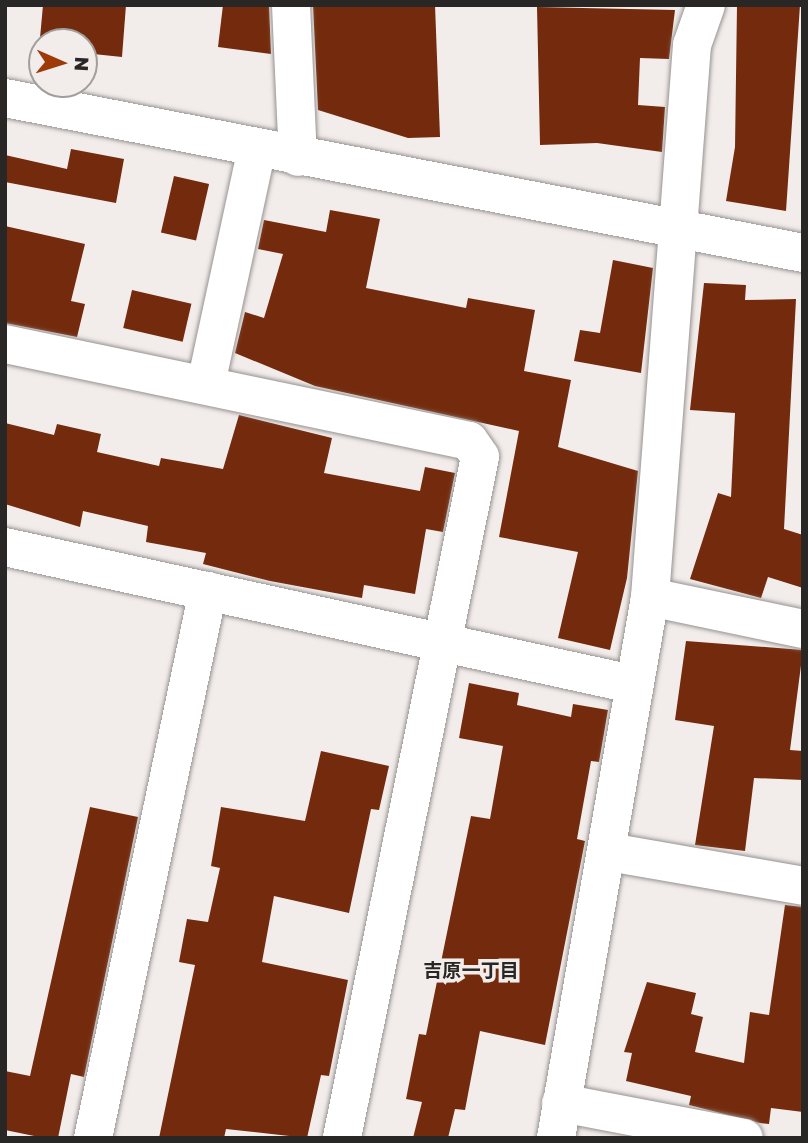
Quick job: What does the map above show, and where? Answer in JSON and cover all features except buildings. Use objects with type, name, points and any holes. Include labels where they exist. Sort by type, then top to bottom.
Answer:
[{"type":"street","points":[[291,5],[298,157]]},
{"type":"street","points":[[706,5],[692,45],[682,232],[650,597],[632,684],[609,852],[558,1120],[744,1138]]},
{"type":"street","points":[[5,98],[682,232],[803,253]]},
{"type":"street","points":[[206,384],[257,148]]},
{"type":"street","points":[[5,344],[469,441],[480,457],[342,1138]]},
{"type":"street","points":[[5,547],[442,638],[632,684]]},
{"type":"street","points":[[93,1138],[208,591]]},
{"type":"street","points":[[650,597],[803,629]]},
{"type":"street","points":[[609,852],[803,886]]},
{"type":"district","name":"吉原一丁目","points":[[471,970]]}]
